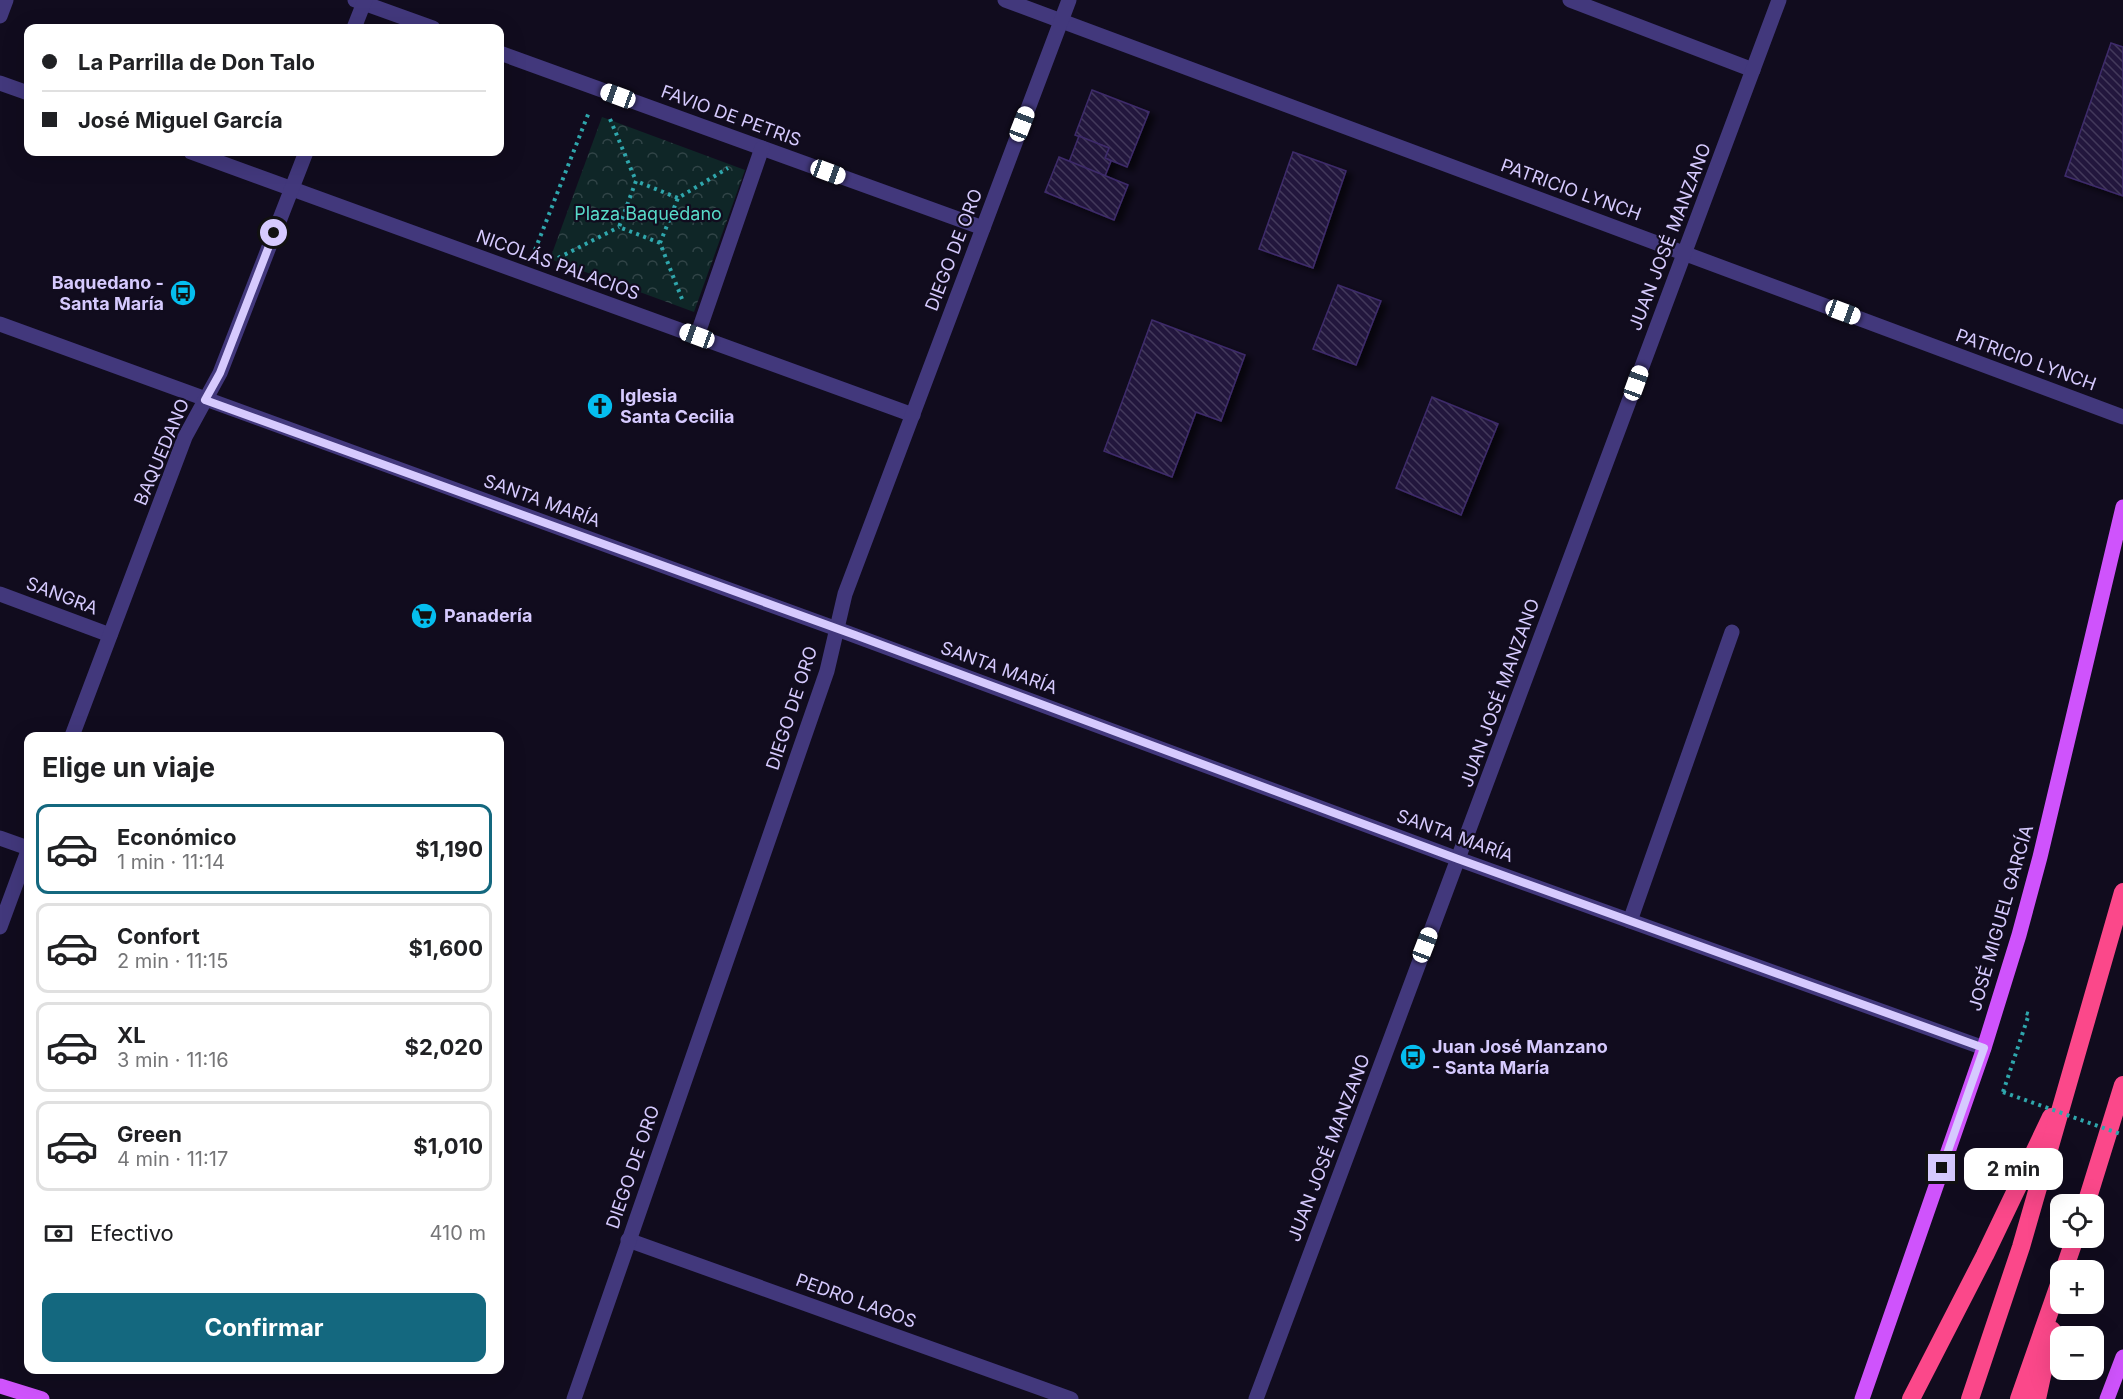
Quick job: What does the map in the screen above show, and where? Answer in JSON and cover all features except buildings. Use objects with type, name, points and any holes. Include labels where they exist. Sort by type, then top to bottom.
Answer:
[{"type":"highway","points":[[1970,1399],[2021,1247],[2123,892]]},
{"type":"highway","points":[[1911,1399],[1985,1256],[2074,1066]]},
{"type":"highway","points":[[2089,1194],[2123,1085]]},
{"type":"highway","points":[[2019,1399],[2050,1310]]},
{"type":"highway","points":[[2037,1399],[2056,1314]]},
{"type":"main road","name":"JOSÉ MIGUEL GARCÍA","points":[[1862,1399],[1984,1048],[2040,857],[2123,507]]},
{"type":"main road","points":[[2107,1399],[2123,1357]]},
{"type":"main road","points":[[0,1386],[42,1399]]},
{"type":"street","points":[[0,16],[6,0]]},
{"type":"street","name":"PATRICIO LYNCH","points":[[1005,0],[2123,417]]},
{"type":"street","name":"DIEGO DE ORO","points":[[574,1399],[827,671],[845,594],[1069,0]]},
{"type":"street","points":[[1570,0],[1753,70]]},
{"type":"street","name":"JUAN JOSÉ MANZANO","points":[[1256,1399],[1779,0]]},
{"type":"street","points":[[355,24],[361,1],[422,24]]},
{"type":"street","name":"FAVIO DE PETRIS","points":[[504,54],[982,228]]},
{"type":"street","points":[[0,83],[24,92]]},
{"type":"street","points":[[697,336],[762,148]]},
{"type":"street","name":"NICOLÁS PALACIOS","points":[[201,156],[913,415]]},
{"type":"street","name":"BAQUEDANO","points":[[74,732],[185,437],[220,373],[304,156]]},
{"type":"street","name":"SANTA MARÍA","points":[[0,324],[837,629],[1458,859],[1984,1048]]},
{"type":"street","name":"SANGRA","points":[[0,594],[110,635]]},
{"type":"street","points":[[1630,921],[1732,632]]},
{"type":"street","points":[[0,838],[24,848]]},
{"type":"street","points":[[0,927],[24,861]]},
{"type":"street","name":"PEDRO LAGOS","points":[[628,1240],[1071,1399]]},
{"type":"path","points":[[526,274],[619,227],[636,181],[598,88]]},
{"type":"path","points":[[526,274],[598,88]]},
{"type":"path","points":[[697,336],[660,243],[678,198],[762,148]]},
{"type":"path","points":[[636,181],[678,198]]},
{"type":"path","points":[[619,227],[660,243]]},
{"type":"path","points":[[2016,1055],[2003,1092],[2123,1135]]},
{"type":"green space","name":"Plaza Baquedano","points":[[602,117],[745,170],[694,312],[550,259]]},
{"type":"place","name":"Baquedano - Santa María","points":[[183,293]]},
{"type":"place","name":"Iglesia Santa Cecilia","points":[[600,406]]},
{"type":"place","name":"Panadería","points":[[424,616]]},
{"type":"place","name":"Juan José Manzano - Santa María","points":[[1413,1057]]},
{"type":"route","points":[[274,233],[220,373],[205,400],[855,635],[1458,859],[1984,1048],[1942,1168]]}]
